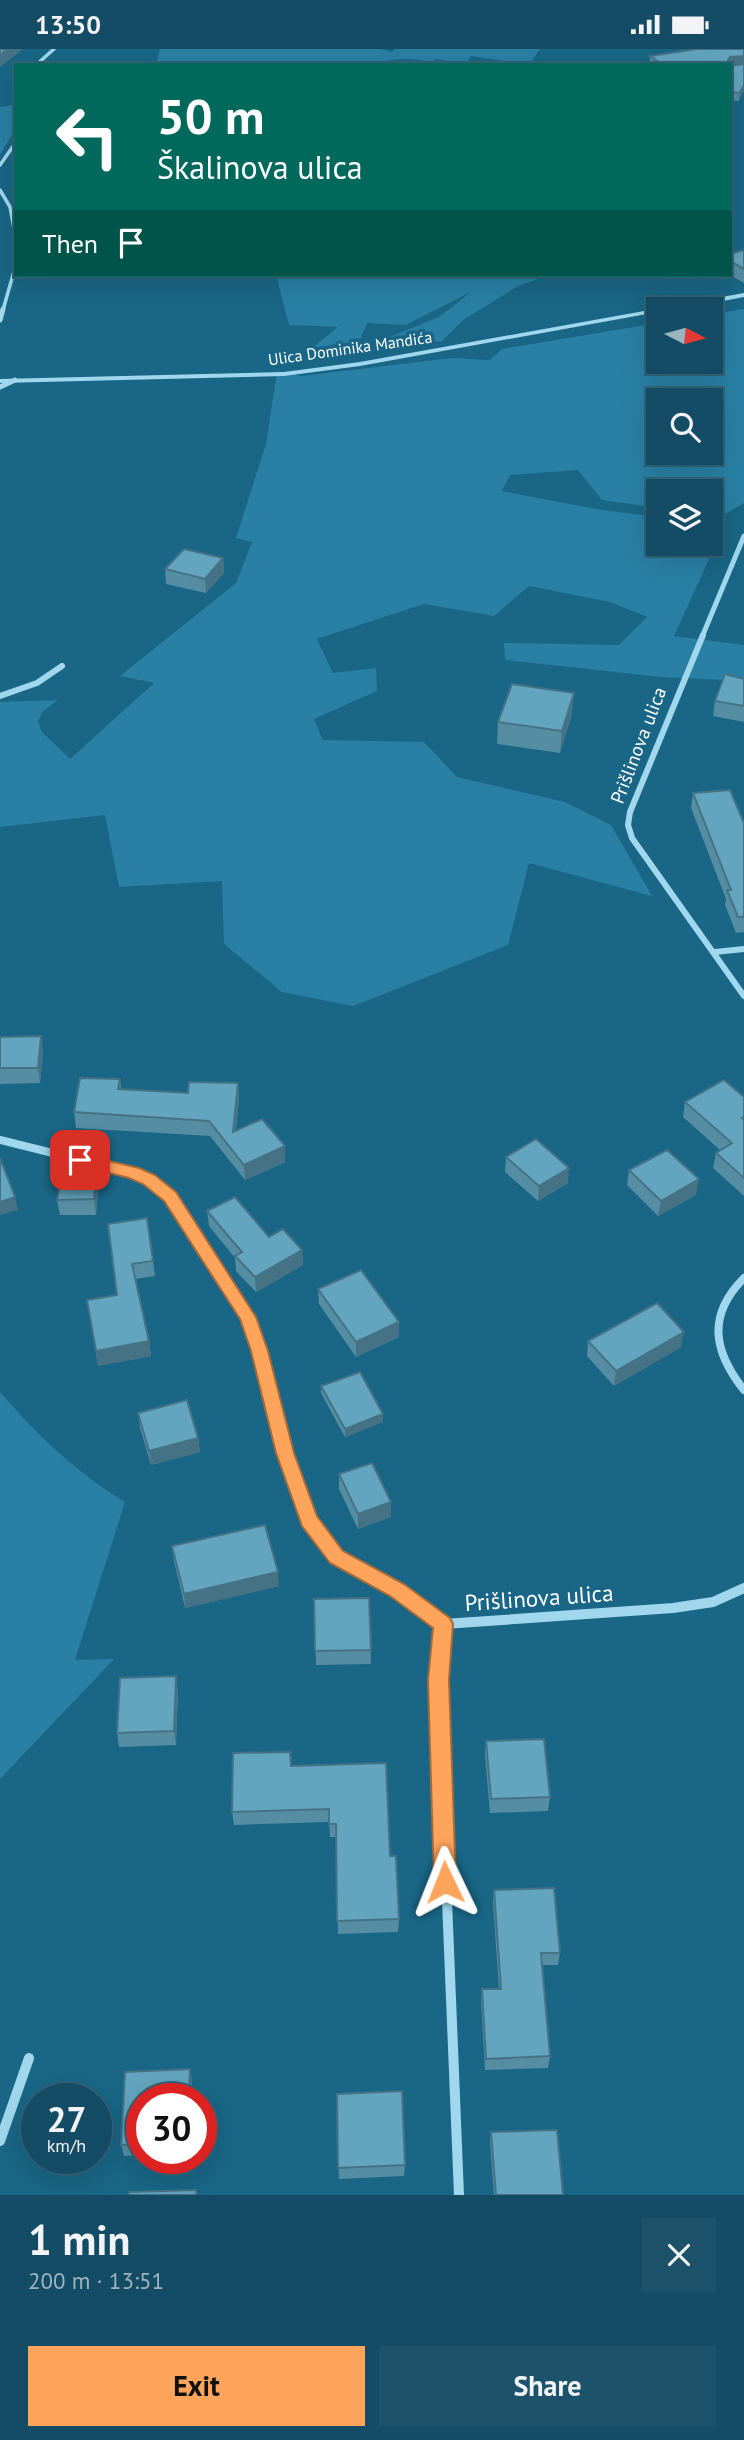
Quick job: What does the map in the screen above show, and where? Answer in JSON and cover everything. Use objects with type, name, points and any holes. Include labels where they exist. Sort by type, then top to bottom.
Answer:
[{"type":"street","points":[[38,63],[54,49]]},
{"type":"street","points":[[0,165],[14,145]]},
{"type":"street","points":[[0,190],[10,207],[14,229]]},
{"type":"street","points":[[0,320],[14,271]]},
{"type":"street","name":"Ulica Dominika Mandića","points":[[723,299],[744,295]]},
{"type":"street","name":"Ulica Dominika Mandića","points":[[0,381],[284,373],[360,364],[646,313]]},
{"type":"street","points":[[0,387],[15,380]]},
{"type":"street","name":"Prišlinova ulica","points":[[744,537],[655,746],[630,812],[628,825],[632,838],[744,996]]},
{"type":"street","points":[[0,696],[37,683],[62,666]]},
{"type":"street","points":[[715,952],[744,949]]},
{"type":"street","points":[[0,1140],[133,1173],[149,1179],[170,1197],[248,1317],[260,1351],[285,1453],[309,1520],[336,1557],[397,1590],[443,1624]]},
{"type":"street","points":[[744,1278],[724,1298],[718,1323],[725,1362],[734,1380],[744,1390]]},
{"type":"street","name":"Prišlinova ulica","points":[[459,2195],[439,1706],[443,1624],[673,1608],[713,1602],[744,1588]]},
{"type":"street","points":[[0,2141],[29,2058]]},
{"type":"shaded area","points":[[160,49],[380,49],[392,52],[395,49],[540,49],[530,63],[471,56],[467,63],[436,59],[430,63],[409,59],[377,63],[156,63]]},
{"type":"shaded area","points":[[14,106],[14,131],[0,155],[0,107]]},
{"type":"shaded area","points":[[277,277],[545,277],[520,285],[463,320],[442,341],[398,346],[382,340],[439,317],[471,292],[405,325],[367,323],[354,355],[306,353],[338,327],[289,325]]},
{"type":"shaded area","points":[[744,309],[744,503],[723,515],[723,479],[646,479],[646,506],[602,500],[578,470],[510,475],[502,491],[646,516],[646,556],[710,556],[674,636],[744,645],[744,681],[661,677],[505,660],[504,643],[619,645],[647,617],[610,602],[529,586],[494,616],[424,604],[317,639],[333,673],[376,668],[377,691],[314,719],[323,740],[424,742],[457,777],[565,802],[611,825],[652,896],[529,863],[508,945],[353,1006],[282,992],[224,944],[222,881],[119,887],[105,815],[0,827],[0,702],[58,700],[43,711],[38,721],[42,732],[70,759],[154,683],[120,676],[236,583],[252,542],[236,538],[266,444],[277,372],[302,376],[451,358],[490,360],[502,349],[646,325],[646,375],[723,375],[723,312]]},
{"type":"shaded area","points":[[0,1392],[58,1452],[125,1502],[75,1660],[114,1659],[0,1779]]},
{"type":"building","points":[[697,49],[744,49],[744,56],[730,57],[728,63],[660,63],[650,56]]},
{"type":"building","points":[[744,64],[744,85],[740,93],[732,92],[732,66]]},
{"type":"building","points":[[744,250],[744,269],[732,262],[732,253]]},
{"type":"building","points":[[184,549],[223,558],[205,579],[165,569]]},
{"type":"building","points":[[725,674],[744,679],[744,706],[715,701]]},
{"type":"building","points":[[512,684],[574,693],[562,731],[498,722]]},
{"type":"building","points":[[730,790],[744,823],[744,917],[738,917],[727,890],[731,890],[693,793]]},
{"type":"building","points":[[41,1036],[38,1068],[0,1068],[0,1037]]},
{"type":"building","points":[[80,1078],[120,1079],[118,1089],[188,1093],[189,1082],[238,1083],[233,1132],[262,1119],[285,1146],[244,1165],[209,1121],[74,1112]]},
{"type":"building","points":[[724,1080],[744,1097],[744,1178],[716,1153],[732,1143],[685,1102]]},
{"type":"building","points":[[536,1139],[569,1168],[539,1186],[506,1157]]},
{"type":"building","points":[[667,1150],[699,1179],[661,1201],[629,1170]]},
{"type":"building","points":[[0,1158],[15,1197],[0,1202]]},
{"type":"building","points":[[97,1163],[94,1199],[57,1200],[64,1164]]},
{"type":"building","points":[[235,1197],[269,1237],[283,1229],[302,1250],[255,1277],[235,1256],[242,1252],[207,1211]]},
{"type":"building","points":[[147,1218],[153,1261],[132,1264],[149,1341],[96,1351],[87,1300],[117,1295],[108,1224]]},
{"type":"building","points":[[361,1270],[399,1322],[356,1342],[318,1289]]},
{"type":"building","points":[[657,1303],[684,1332],[616,1371],[588,1341]]},
{"type":"building","points":[[360,1372],[383,1414],[345,1429],[321,1386]]},
{"type":"building","points":[[187,1400],[198,1438],[149,1451],[138,1413]]},
{"type":"building","points":[[372,1463],[391,1502],[358,1514],[339,1474]]},
{"type":"building","points":[[265,1525],[278,1572],[184,1594],[172,1546]]},
{"type":"building","points":[[369,1598],[371,1650],[315,1651],[314,1599]]},
{"type":"building","points":[[176,1676],[174,1731],[117,1733],[120,1678]]},
{"type":"building","points":[[544,1739],[550,1797],[491,1799],[486,1741]]},
{"type":"building","points":[[290,1752],[291,1766],[386,1763],[390,1856],[396,1856],[399,1919],[337,1921],[336,1824],[329,1824],[329,1809],[232,1812],[233,1753]]},
{"type":"building","points":[[554,1888],[560,1953],[541,1953],[550,2056],[486,2059],[482,1989],[501,1989],[494,1890]]},
{"type":"building","points":[[190,2069],[190,2083],[126,2083],[126,2145],[121,2145],[125,2072]]},
{"type":"building","points":[[402,2091],[405,2165],[338,2168],[337,2094]]},
{"type":"building","points":[[557,2130],[563,2195],[496,2195],[491,2132]]},
{"type":"building","points":[[196,2190],[196,2195],[129,2195],[129,2192]]},
{"type":"route","points":[[80,1160],[149,1179],[170,1197],[248,1317],[260,1351],[285,1453],[309,1520],[336,1557],[397,1590],[443,1624],[439,1680],[445,1882]]}]
